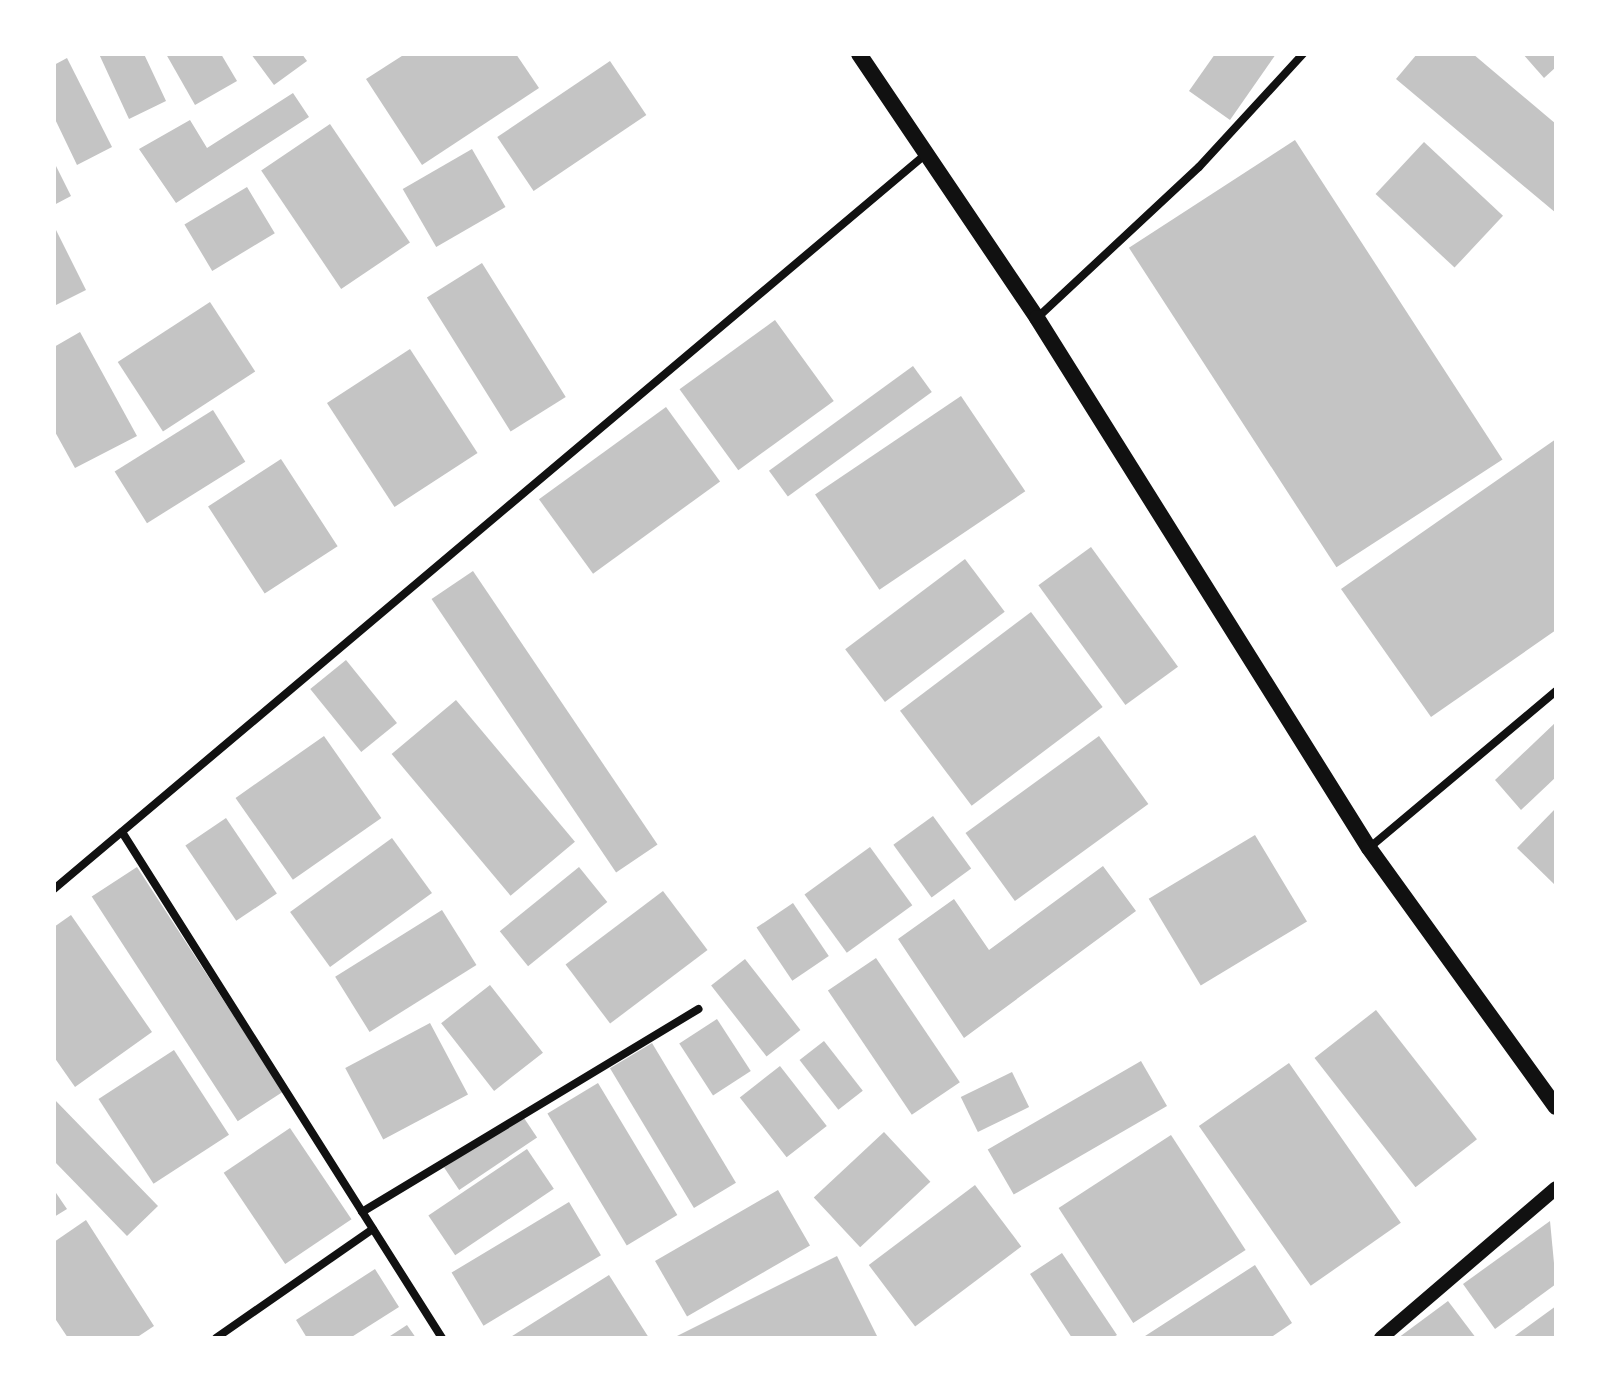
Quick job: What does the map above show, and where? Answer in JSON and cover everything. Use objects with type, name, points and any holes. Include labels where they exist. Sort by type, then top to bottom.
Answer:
[{"type":"main road","points":[[859,54],[1037,318],[1369,848],[1556,1107]]},
{"type":"street","points":[[1037,318],[1199,167],[1303,54]]},
{"type":"street","points":[[54,889],[927,153]]},
{"type":"street","points":[[1369,848],[1556,691]]},
{"type":"street","points":[[122,832],[442,1338]]},
{"type":"street","points":[[362,1212],[698,1009]]},
{"type":"street","points":[[1381,1338],[1556,1188]]},
{"type":"street","points":[[216,1338],[373,1229]]},
{"type":"building","points":[[99,54],[144,54],[166,101],[129,119]]},
{"type":"building","points":[[166,54],[221,54],[237,81],[195,105]]},
{"type":"building","points":[[251,54],[302,54],[307,61],[274,85]]},
{"type":"building","points":[[405,54],[516,54],[539,88],[422,165],[366,79]]},
{"type":"building","points":[[1215,54],[1276,54],[1230,120],[1189,91]]},
{"type":"building","points":[[1417,54],[1473,54],[1556,124],[1556,213],[1396,79]]},
{"type":"building","points":[[1523,54],[1556,54],[1556,67],[1544,78]]},
{"type":"building","points":[[67,58],[112,147],[77,165],[54,117],[54,65]]},
{"type":"building","points":[[610,61],[646,115],[534,191],[497,137]]},
{"type":"building","points":[[293,93],[309,117],[176,203],[139,149],[190,120],[207,148]]},
{"type":"building","points":[[330,124],[410,243],[341,289],[261,170]]},
{"type":"building","points":[[1295,140],[1503,460],[1336,567],[1129,248]]},
{"type":"building","points":[[1424,142],[1503,216],[1455,268],[1376,194]]},
{"type":"building","points":[[472,149],[506,207],[436,247],[403,189]]},
{"type":"building","points":[[54,162],[71,196],[54,205]]},
{"type":"building","points":[[247,187],[275,233],[212,271],[184,225]]},
{"type":"building","points":[[54,226],[86,290],[54,306]]},
{"type":"building","points":[[482,263],[566,397],[511,431],[427,297]]},
{"type":"building","points":[[210,302],[255,372],[163,432],[118,362]]},
{"type":"building","points":[[775,320],[834,401],[738,470],[680,389]]},
{"type":"building","points":[[80,332],[137,436],[75,468],[54,430],[54,347]]},
{"type":"building","points":[[410,349],[478,453],[395,507],[327,403]]},
{"type":"building","points":[[913,366],[932,392],[788,497],[769,471]]},
{"type":"building","points":[[961,396],[1025,491],[879,590],[815,494]]},
{"type":"building","points":[[666,407],[720,481],[593,574],[539,499]]},
{"type":"building","points":[[213,410],[245,462],[147,523],[115,471]]},
{"type":"building","points":[[1556,439],[1556,630],[1431,717],[1341,589]]},
{"type":"building","points":[[281,459],[338,546],[265,594],[208,506]]},
{"type":"building","points":[[1091,547],[1178,667],[1125,705],[1038,585]]},
{"type":"building","points":[[965,559],[1005,612],[885,702],[845,649]]},
{"type":"building","points":[[473,571],[658,845],[616,873],[432,599]]},
{"type":"building","points":[[1031,612],[1103,707],[972,806],[900,711]]},
{"type":"building","points":[[346,660],[397,723],[361,752],[310,689]]},
{"type":"building","points":[[456,700],[575,842],[511,896],[392,754]]},
{"type":"building","points":[[1556,722],[1556,777],[1521,810],[1495,780]]},
{"type":"building","points":[[324,736],[381,818],[293,880],[236,798]]},
{"type":"building","points":[[1099,736],[1148,804],[1015,901],[966,833]]},
{"type":"building","points":[[1556,808],[1556,886],[1517,848]]},
{"type":"building","points":[[933,816],[971,869],[932,897],[893,845]]},
{"type":"building","points":[[226,818],[277,893],[236,921],[185,845]]},
{"type":"building","points":[[1255,835],[1307,922],[1201,985],[1149,899]]},
{"type":"building","points":[[392,838],[432,893],[330,967],[290,912]]},
{"type":"building","points":[[870,847],[912,905],[847,953],[804,895]]},
{"type":"building","points":[[1103,866],[1136,911],[964,1038],[898,939],[954,899],[989,950]]},
{"type":"building","points":[[137,867],[283,1092],[238,1121],[92,896]]},
{"type":"building","points":[[579,867],[607,902],[528,966],[500,931]]},
{"type":"building","points":[[663,891],[708,950],[610,1024],[566,964]]},
{"type":"building","points":[[793,903],[829,956],[792,981],[757,928]]},
{"type":"building","points":[[442,910],[476,965],[370,1032],[335,977]]},
{"type":"building","points":[[71,915],[152,1032],[75,1087],[54,1057],[54,927]]},
{"type":"building","points":[[876,958],[960,1082],[912,1115],[828,990]]},
{"type":"building","points":[[745,959],[800,1030],[767,1056],[711,985]]},
{"type":"building","points":[[490,985],[543,1053],[494,1091],[441,1023]]},
{"type":"building","points":[[1376,1010],[1477,1139],[1416,1187],[1315,1058]]},
{"type":"building","points":[[717,1019],[751,1071],[713,1096],[679,1044]]},
{"type":"building","points":[[430,1023],[468,1095],[383,1140],[345,1068]]},
{"type":"building","points":[[824,1041],[863,1091],[838,1110],[800,1060]]},
{"type":"building","points":[[652,1043],[736,1183],[694,1208],[610,1068]]},
{"type":"building","points":[[174,1050],[229,1135],[154,1184],[99,1099]]},
{"type":"building","points":[[1141,1061],[1167,1106],[1014,1195],[988,1150]]},
{"type":"building","points":[[1289,1063],[1401,1223],[1311,1286],[1199,1126]]},
{"type":"building","points":[[780,1066],[827,1126],[787,1157],[740,1097]]},
{"type":"building","points":[[1012,1072],[1029,1107],[978,1132],[961,1097]]},
{"type":"building","points":[[598,1083],[677,1215],[627,1245],[547,1113]]},
{"type":"building","points":[[54,1099],[158,1206],[127,1236],[54,1161]]},
{"type":"building","points":[[522,1115],[537,1137],[459,1190],[444,1168]]},
{"type":"building","points":[[290,1128],[352,1219],[285,1264],[224,1173]]},
{"type":"building","points":[[884,1132],[930,1182],[860,1247],[814,1197]]},
{"type":"building","points":[[1171,1135],[1246,1250],[1133,1323],[1059,1208]]},
{"type":"building","points":[[527,1149],[554,1189],[455,1255],[428,1216]]},
{"type":"building","points":[[975,1185],[1021,1246],[915,1327],[869,1265]]},
{"type":"building","points":[[54,1190],[67,1209],[54,1217]]},
{"type":"building","points":[[778,1190],[810,1245],[687,1316],[655,1261]]},
{"type":"building","points":[[569,1202],[601,1255],[484,1326],[452,1273]]},
{"type":"building","points":[[86,1220],[154,1326],[136,1338],[68,1338],[54,1317],[54,1242]]},
{"type":"building","points":[[1550,1221],[1556,1284],[1495,1329],[1463,1284]]},
{"type":"building","points":[[1062,1253],[1117,1335],[1112,1338],[1072,1338],[1030,1274]]},
{"type":"building","points":[[837,1256],[878,1338],[673,1338]]},
{"type":"building","points":[[1255,1265],[1292,1323],[1270,1338],[1142,1338]]},
{"type":"building","points":[[375,1269],[399,1307],[350,1338],[307,1338],[296,1320]]},
{"type":"building","points":[[609,1275],[649,1338],[509,1338]]},
{"type":"building","points":[[1448,1301],[1476,1338],[1398,1338]]},
{"type":"building","points":[[1556,1306],[1556,1338],[1512,1338]]},
{"type":"building","points":[[407,1325],[416,1338],[387,1338]]}]
